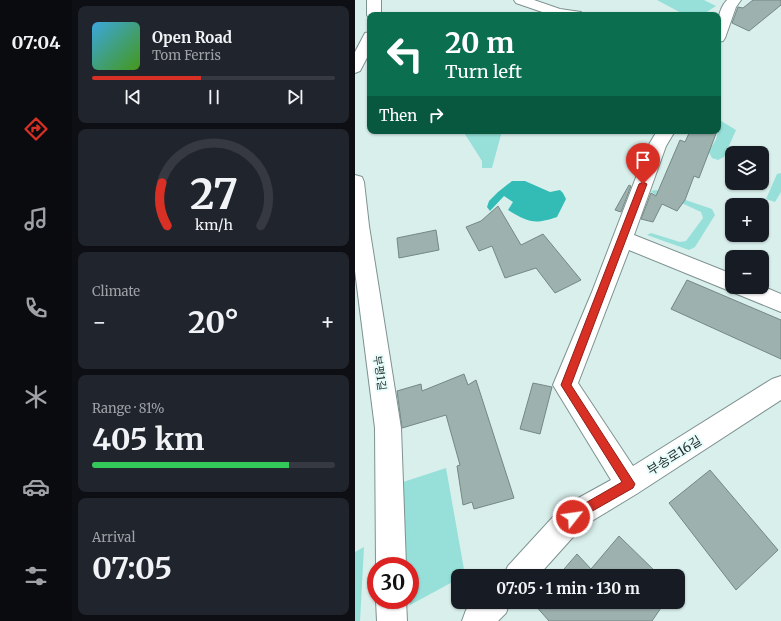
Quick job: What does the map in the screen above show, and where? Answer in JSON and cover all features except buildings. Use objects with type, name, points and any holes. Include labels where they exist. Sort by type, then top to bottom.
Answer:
[{"type":"street","points":[[374,0],[374,12]]},
{"type":"street","points":[[521,0],[558,12]]},
{"type":"street","points":[[721,29],[729,6],[734,0]]},
{"type":"street","points":[[355,68],[367,42]]},
{"type":"street","points":[[629,484],[565,385],[657,146],[664,134]]},
{"type":"street","name":"부평1길","points":[[355,191],[388,428],[391,557]]},
{"type":"street","points":[[622,239],[725,280]]},
{"type":"street","points":[[758,294],[781,303]]},
{"type":"street","name":"부송로16길","points":[[525,569],[573,517],[629,484],[781,388]]},
{"type":"street","points":[[391,609],[392,621]]},
{"type":"street","points":[[477,621],[488,609]]},
{"type":"shaded area","points":[[657,0],[704,0],[716,6],[707,12],[679,12]]},
{"type":"shaded area","points":[[721,121],[736,130],[729,146],[725,146],[724,157],[718,160],[712,158],[708,151],[714,143],[717,134],[721,134]]},
{"type":"shaded area","points":[[465,134],[501,134],[492,168],[482,168],[482,161]]},
{"type":"shaded area","points":[[781,173],[781,192],[775,202],[766,198],[777,174]]},
{"type":"shaded area","points":[[512,181],[525,181],[550,192],[560,190],[566,199],[557,217],[542,221],[526,220],[508,210],[513,202],[504,196],[490,211],[487,207],[489,201]]},
{"type":"shaded area","points":[[656,190],[712,209],[715,215],[695,247],[689,250],[647,235],[651,233],[680,242],[686,241],[703,218],[701,212],[673,199],[656,196],[651,191]]},
{"type":"shaded area","points":[[446,468],[464,569],[451,569],[451,583],[419,600],[419,557],[402,557],[397,484]]},
{"type":"shaded area","points":[[364,547],[360,621],[355,621],[355,552]]},
{"type":"route","points":[[573,517],[629,484],[565,385],[603,292],[643,184]]}]
